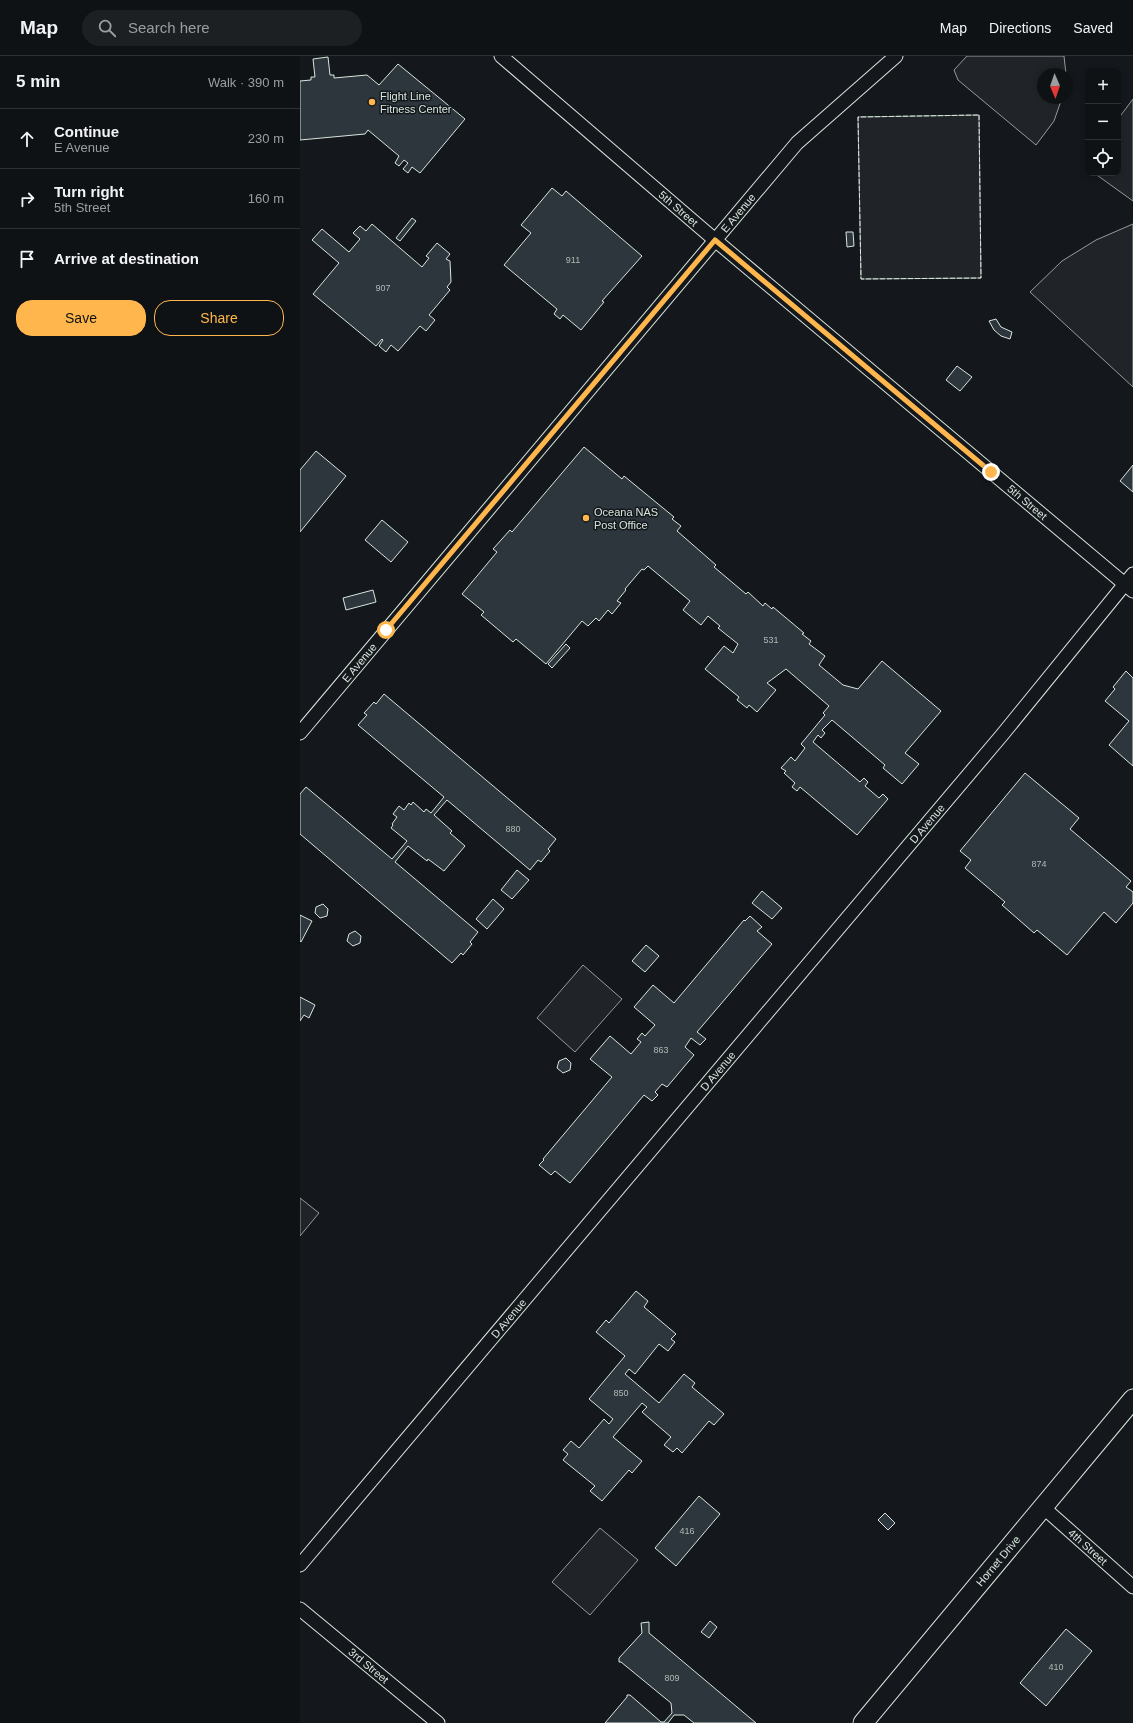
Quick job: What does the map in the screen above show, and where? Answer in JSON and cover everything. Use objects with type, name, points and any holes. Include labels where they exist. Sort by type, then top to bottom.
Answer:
[{"type":"main road","name":"Hornet Drive","points":[[863,1723],[1133,1399]]},
{"type":"street","name":"5th Street","points":[[501,56],[715,240],[1130,583]]},
{"type":"street","name":"E Avenue","points":[[300,733],[797,143],[896,56]]},
{"type":"street","name":"D Avenue","points":[[300,1565],[1130,583]]},
{"type":"street","name":"4th Street","points":[[1042,1507],[1133,1587]]},
{"type":"street","name":"3rd Street","points":[[300,1609],[438,1723]]},
{"type":"shaded area","points":[[967,56],[1064,56],[1065,68],[1037,68],[1037,104],[1060,104],[1054,121],[1036,145],[958,80],[954,70]]},
{"type":"shaded area","points":[[1133,99],[1133,201],[1098,176],[1121,176],[1121,115]]},
{"type":"shaded area","points":[[979,115],[981,278],[861,279],[858,117]]},
{"type":"shaded area","points":[[1133,224],[1133,387],[1030,292],[1062,261],[1096,240]]},
{"type":"shaded area","points":[[583,965],[622,999],[575,1052],[537,1018]]},
{"type":"shaded area","points":[[300,1198],[319,1213],[300,1236]]},
{"type":"shaded area","points":[[600,1528],[638,1560],[590,1615],[552,1582]]},
{"type":"building","name":"Flight Line Fitness Center","points":[[328,57],[330,75],[334,75],[334,78],[367,75],[379,85],[398,64],[465,119],[420,173],[412,167],[408,173],[403,169],[408,163],[404,160],[399,166],[395,163],[399,156],[368,130],[365,134],[300,140],[300,81],[311,80],[311,77],[315,77],[313,59]]},
{"type":"building","points":[[552,188],[562,196],[566,191],[642,256],[602,301],[604,302],[581,330],[563,315],[560,319],[554,314],[557,309],[504,265],[531,233],[521,225]]},
{"type":"building","points":[[412,218],[416,221],[400,241],[396,238]]},
{"type":"building","points":[[372,224],[422,267],[429,258],[426,256],[437,243],[450,254],[446,259],[450,261],[451,282],[447,287],[450,290],[429,315],[435,320],[426,331],[420,326],[398,351],[391,345],[386,352],[379,346],[383,340],[382,339],[376,346],[313,294],[339,263],[312,240],[322,229],[349,252],[360,239],[353,233],[360,226],[366,231]]},
{"type":"building","points":[[846,232],[853,232],[854,246],[847,247]]},
{"type":"building","points":[[996,319],[1001,327],[1012,332],[1010,339],[1001,336],[994,330],[989,321]]},
{"type":"building","points":[[957,366],[972,377],[960,391],[946,380]]},
{"type":"building","points":[[584,447],[622,479],[624,476],[674,517],[672,519],[681,526],[677,531],[716,565],[714,567],[746,594],[748,592],[763,606],[765,603],[772,609],[773,607],[804,633],[802,634],[811,641],[809,644],[825,656],[819,665],[843,685],[858,689],[882,661],[941,711],[905,753],[919,764],[902,784],[883,768],[885,765],[832,720],[822,730],[825,733],[821,738],[818,735],[813,742],[860,782],[864,778],[868,782],[865,786],[879,798],[883,794],[888,799],[857,835],[800,787],[797,791],[792,787],[795,783],[784,773],[786,771],[781,768],[791,757],[795,761],[805,748],[801,744],[825,715],[823,713],[829,706],[786,669],[767,683],[776,690],[757,712],[749,705],[747,708],[737,700],[739,697],[705,669],[724,646],[733,653],[738,644],[718,628],[720,626],[708,616],[701,625],[683,610],[690,601],[648,566],[644,570],[642,569],[625,589],[626,590],[617,601],[621,603],[612,614],[608,610],[599,621],[596,618],[588,626],[582,621],[546,664],[516,639],[513,642],[481,615],[484,612],[462,594],[497,552],[493,549],[510,530],[512,532]]},
{"type":"building","points":[[316,451],[346,476],[300,532],[300,470]]},
{"type":"building","points":[[1133,465],[1133,492],[1120,481]]},
{"type":"building","points":[[382,520],[408,542],[391,562],[365,540]]},
{"type":"building","points":[[373,590],[376,602],[346,610],[343,598]]},
{"type":"building","points":[[566,644],[570,648],[552,668],[548,664]]},
{"type":"building","points":[[1126,671],[1133,678],[1133,766],[1109,745],[1129,721],[1105,701],[1115,689],[1113,687]]},
{"type":"building","points":[[384,694],[556,839],[548,849],[550,851],[541,862],[538,860],[530,870],[447,800],[434,815],[452,831],[450,833],[465,846],[444,871],[428,859],[427,861],[408,846],[395,862],[478,932],[470,942],[472,944],[463,955],[461,953],[452,963],[300,834],[300,794],[306,787],[392,859],[407,841],[391,828],[397,817],[393,814],[399,806],[404,810],[409,803],[411,805],[413,802],[424,812],[426,809],[431,813],[444,797],[358,725],[367,715],[364,713],[374,702],[376,704]]},
{"type":"building","points":[[1025,773],[1079,818],[1070,829],[1131,881],[1126,887],[1133,892],[1133,903],[1116,923],[1104,912],[1067,955],[1037,930],[1034,933],[1002,905],[1005,902],[965,868],[971,860],[960,851]]},
{"type":"building","points":[[517,870],[529,880],[512,899],[501,890]]},
{"type":"building","points":[[762,891],[782,908],[772,919],[752,903]]},
{"type":"building","points":[[493,899],[504,909],[487,929],[476,919]]},
{"type":"building","points":[[323,904],[328,909],[327,916],[320,918],[315,913],[316,907]]},
{"type":"building","points":[[300,915],[312,921],[301,942],[300,941]]},
{"type":"building","points":[[750,916],[762,927],[757,931],[772,944],[697,1032],[706,1039],[700,1045],[691,1038],[685,1047],[694,1055],[667,1087],[662,1084],[655,1092],[658,1095],[652,1101],[644,1095],[570,1183],[555,1171],[551,1175],[539,1165],[612,1077],[590,1059],[610,1036],[631,1054],[641,1042],[637,1039],[642,1033],[645,1036],[655,1025],[634,1007],[653,985],[674,1003],[744,920],[745,921]]},
{"type":"building","points":[[355,931],[361,936],[360,943],[353,946],[347,941],[349,934]]},
{"type":"building","points":[[646,945],[659,956],[645,972],[632,961]]},
{"type":"building","points":[[300,997],[315,1005],[309,1018],[304,1015],[300,1021]]},
{"type":"building","points":[[566,1058],[571,1063],[570,1070],[563,1073],[557,1068],[559,1061]]},
{"type":"building","points":[[636,1291],[648,1301],[644,1307],[676,1334],[671,1339],[675,1342],[668,1351],[659,1344],[635,1374],[629,1369],[625,1374],[659,1403],[684,1374],[695,1383],[692,1387],[724,1414],[714,1425],[709,1421],[682,1453],[677,1448],[673,1452],[664,1445],[671,1437],[642,1412],[647,1407],[642,1403],[613,1437],[642,1461],[632,1473],[629,1470],[602,1501],[590,1491],[595,1486],[563,1460],[568,1454],[563,1450],[571,1441],[579,1448],[604,1419],[609,1424],[613,1419],[589,1399],[625,1356],[596,1332],[606,1320],[609,1323]]},
{"type":"building","points":[[699,1496],[720,1514],[676,1566],[655,1548]]},
{"type":"building","points":[[885,1513],[895,1523],[888,1530],[878,1520]]},
{"type":"building","points":[[710,1621],[717,1627],[709,1638],[701,1632]]},
{"type":"building","points":[[649,1622],[649,1633],[756,1723],[694,1723],[684,1715],[674,1715],[668,1723],[605,1723],[627,1697],[627,1695],[630,1695],[661,1722],[664,1722],[672,1713],[671,1703],[621,1662],[619,1662],[619,1658],[642,1633],[641,1623]]},
{"type":"building","points":[[1066,1629],[1092,1651],[1046,1706],[1020,1683]]},
{"type":"fence","points":[[979,115],[981,278],[861,279],[858,117],[979,115]]},
{"type":"place","name":"Flight Line Fitness Center","points":[[372,102]]},
{"type":"place","name":"Oceana NAS Post Office","points":[[586,518]]},
{"type":"route","points":[[386,630],[715,240],[991,472]]}]
